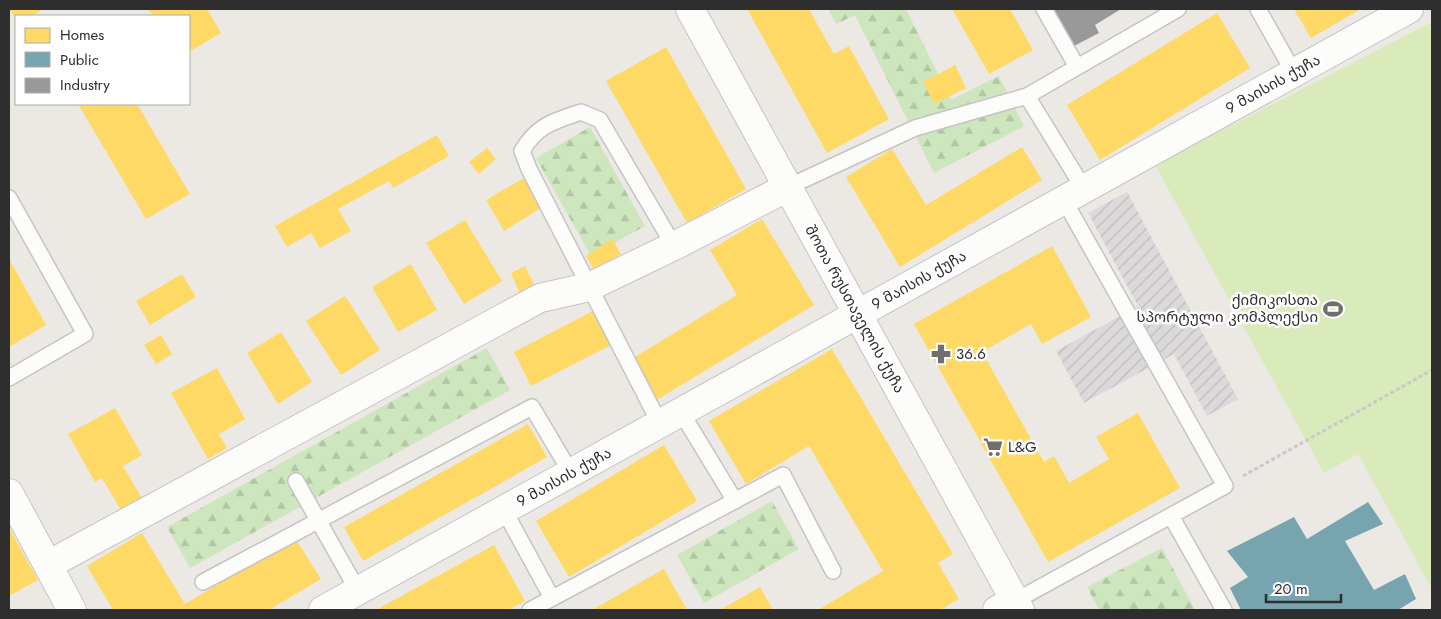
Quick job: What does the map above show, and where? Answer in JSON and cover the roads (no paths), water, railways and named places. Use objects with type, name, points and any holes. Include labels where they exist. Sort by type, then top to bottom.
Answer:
[{"type":"street","name":"შოთა რუსთაველის ქუჩა","points":[[690,9],[858,314],[1011,607]]},
{"type":"street","name":"9 მაისის ქუჩა","points":[[323,610],[1409,9]]},
{"type":"street","points":[[48,565],[540,298],[589,286],[674,246],[788,187]]},
{"type":"street","points":[[9,493],[72,610]]},
{"type":"lane","points":[[1044,9],[1077,67]]},
{"type":"lane","points":[[788,187],[915,128],[1027,96],[1178,9]]},
{"type":"lane","points":[[1258,9],[1294,73]]},
{"type":"lane","points":[[1011,607],[1225,486],[1074,194],[1027,96]]},
{"type":"lane","points":[[674,246],[600,120],[581,112],[554,121],[531,134],[522,150],[529,169],[589,286],[670,418],[735,501]]},
{"type":"lane","points":[[9,198],[85,334],[9,378]]},
{"type":"lane","points":[[203,582],[532,407],[570,473]]},
{"type":"lane","points":[[530,610],[783,475],[833,571]]},
{"type":"lane","points":[[296,481],[358,591]]},
{"type":"lane","points":[[504,510],[552,598]]},
{"type":"lane","points":[[1171,516],[1224,610]]},
{"type":"place","name":"ქიმიკოსთა სპორტული კომპლექსი","points":[[1333,309]]},
{"type":"place","name":"36.6","points":[[941,354]]},
{"type":"place","name":"L&G","points":[[993,447]]}]
